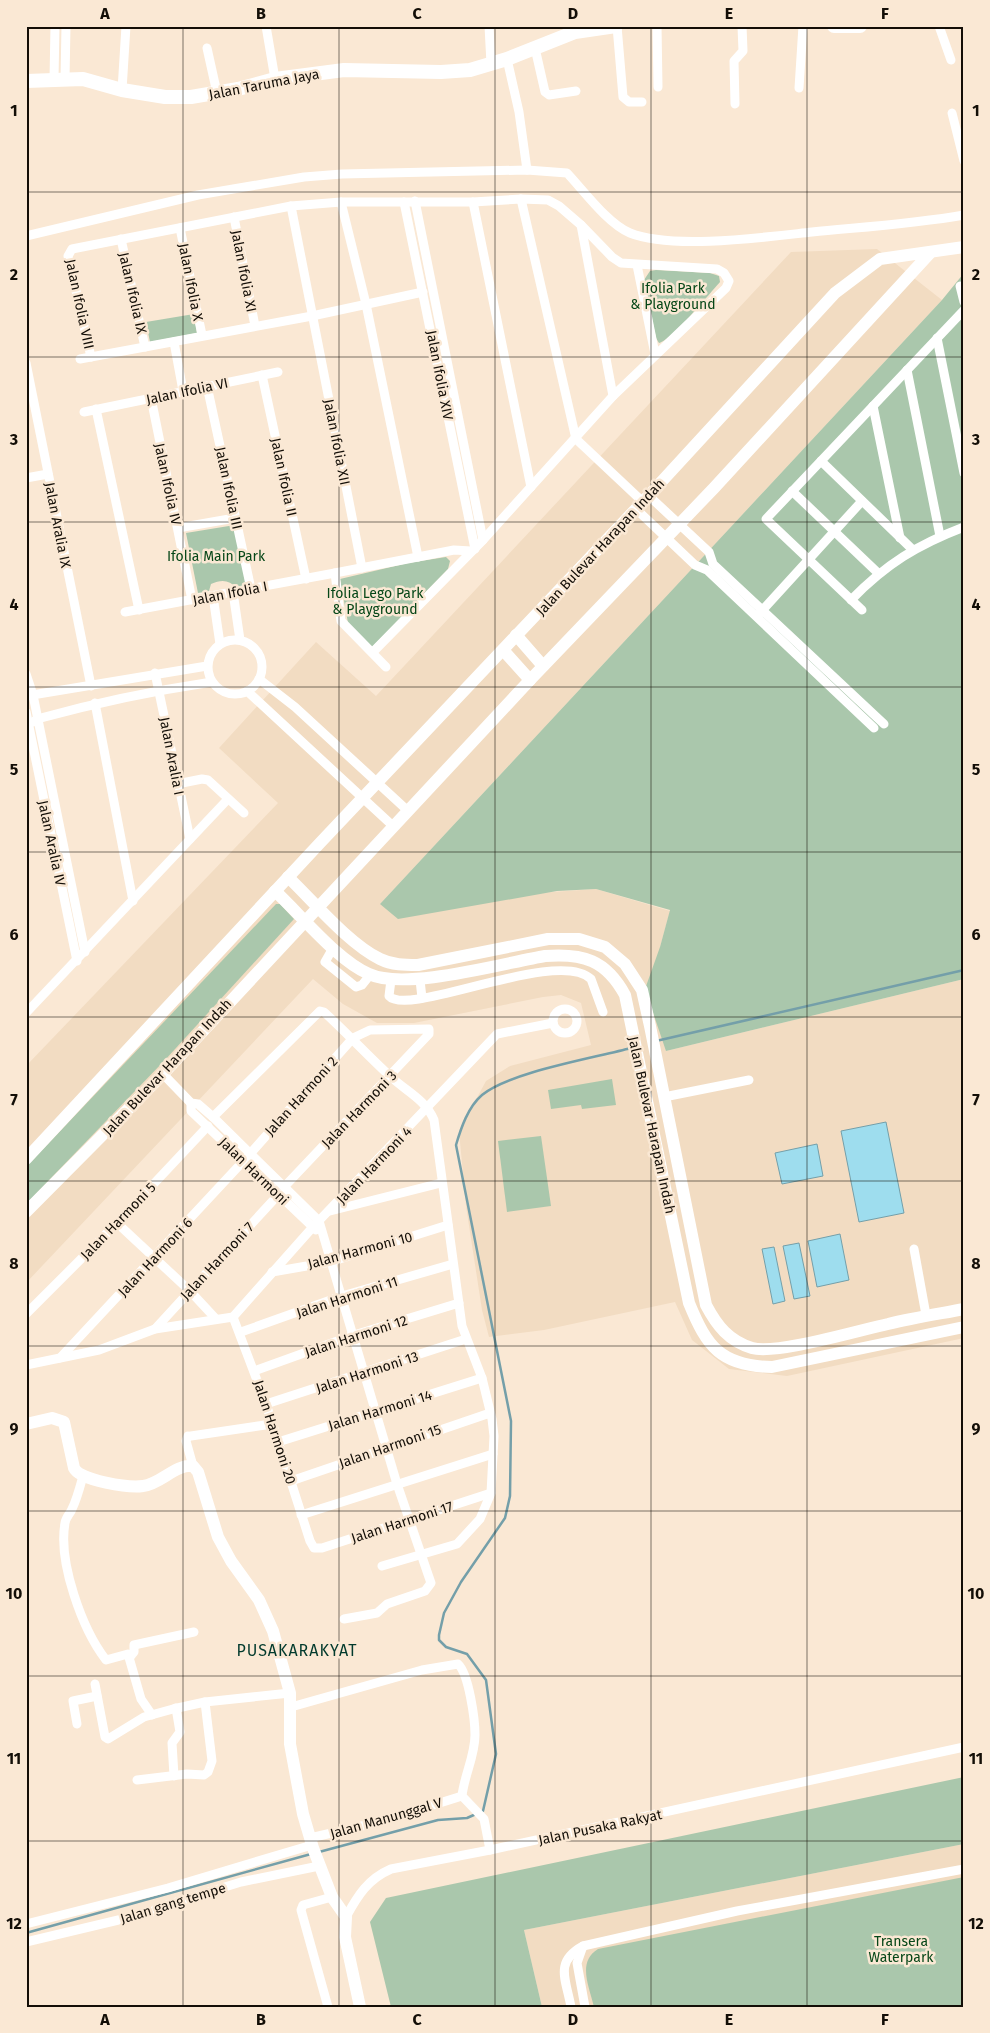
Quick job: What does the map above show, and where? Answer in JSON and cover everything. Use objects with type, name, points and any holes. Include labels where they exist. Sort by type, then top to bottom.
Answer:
[{"type":"main road","name":"Jalan Taruma Jaya","points":[[26,81],[83,80],[122,90],[165,97],[217,93],[275,79],[344,70],[441,72],[470,70],[506,59],[575,32],[616,26]]},
{"type":"main road","points":[[834,26],[852,27]]},
{"type":"street","points":[[122,90],[126,26]]},
{"type":"street","points":[[266,26],[275,79]]},
{"type":"street","points":[[489,26],[490,64]]},
{"type":"street","points":[[616,26],[623,97],[629,102],[642,102]]},
{"type":"street","points":[[657,26],[658,87]]},
{"type":"street","points":[[735,104],[734,62],[743,51],[742,26]]},
{"type":"street","points":[[799,88],[803,26]]},
{"type":"street","points":[[939,26],[951,60]]},
{"type":"street","points":[[55,28],[66,28],[60,79],[55,28]]},
{"type":"street","points":[[207,48],[217,93]]},
{"type":"street","points":[[535,48],[545,92],[550,95],[576,92]]},
{"type":"street","points":[[506,59],[519,112],[527,170]]},
{"type":"street","points":[[952,113],[964,161]]},
{"type":"street","points":[[26,236],[190,197],[304,177],[342,174],[527,170],[567,173],[610,219],[629,233],[655,240],[760,237],[908,225],[964,215]]},
{"type":"street","points":[[520,199],[576,439],[642,502],[666,538],[695,565],[710,567],[884,724]]},
{"type":"street","points":[[121,239],[291,206],[342,202],[473,202],[520,199],[554,203],[581,225],[612,257],[621,262],[637,265],[717,269],[724,273],[729,281],[726,288],[655,354],[614,396],[483,540],[373,652]]},
{"type":"street","name":"Jalan Ifolia XIV","points":[[415,201],[483,540]]},
{"type":"street","points":[[342,202],[366,304],[418,557]]},
{"type":"street","name":"Jalan Ifolia XIV","points":[[404,202],[473,550]]},
{"type":"street","points":[[473,202],[531,487]]},
{"type":"street","name":"Jalan Ifolia XII","points":[[291,206],[362,568]]},
{"type":"street","name":"Jalan Ifolia XI","points":[[234,217],[255,326]]},
{"type":"street","points":[[581,225],[614,396]]},
{"type":"street","name":"Jalan Ifolia X","points":[[180,228],[202,336]]},
{"type":"street","name":"Jalan Ifolia VIII","points":[[91,357],[68,256],[72,249],[121,239]]},
{"type":"street","name":"Jalan Ifolia IX","points":[[121,239],[145,347]]},
{"type":"street","name":"Jalan Bulevar Harapan Indah","points":[[26,1159],[288,877],[642,502],[835,293],[880,260],[964,247]]},
{"type":"street","name":"Jalan Bulevar Harapan Indah","points":[[26,1212],[162,1074],[407,810],[666,538],[930,252]]},
{"type":"street","points":[[637,265],[655,354]]},
{"type":"street","points":[[960,286],[964,302]]},
{"type":"street","points":[[80,359],[312,316],[423,292]]},
{"type":"street","points":[[862,610],[766,519],[964,310]]},
{"type":"street","points":[[937,338],[964,473]]},
{"type":"street","points":[[174,342],[183,391]]},
{"type":"street","name":"Jalan Aralia IX","points":[[26,363],[91,686]]},
{"type":"street","points":[[907,370],[940,536]]},
{"type":"street","name":"Jalan Ifolia VI","points":[[84,412],[278,372]]},
{"type":"street","name":"Jalan Ifolia II","points":[[262,375],[306,579]]},
{"type":"street","name":"Jalan Ifolia III","points":[[207,386],[250,589]]},
{"type":"street","name":"Jalan Ifolia IV","points":[[151,398],[192,600]]},
{"type":"street","points":[[873,406],[900,538]]},
{"type":"street","points":[[96,409],[139,610]]},
{"type":"street","points":[[820,461],[913,550]]},
{"type":"street","points":[[26,478],[48,474]]},
{"type":"street","points":[[792,491],[878,573]]},
{"type":"street","points":[[760,613],[862,501]]},
{"type":"street","points":[[642,502],[679,524],[709,552],[710,567]]},
{"type":"street","points":[[178,528],[235,518]]},
{"type":"street","points":[[851,600],[878,573],[913,550],[940,536],[964,527]]},
{"type":"street","name":"Jalan Ifolia I","points":[[125,612],[454,550],[473,550]]},
{"type":"street","points":[[335,573],[341,621],[386,667]]},
{"type":"street","points":[[233,592],[240,640]]},
{"type":"street","points":[[213,596],[220,644]]},
{"type":"street","points":[[760,613],[874,728]]},
{"type":"street","points":[[516,635],[543,666]]},
{"type":"street","points":[[230,640],[240,640],[249,644],[256,651],[261,660],[262,670],[259,680],[247,691],[237,694],[228,693],[219,689],[212,682],[207,666],[214,650],[220,644],[230,640]]},
{"type":"street","points":[[503,650],[530,680]]},
{"type":"street","points":[[85,952],[37,719],[28,687],[91,686],[155,673],[207,666]]},
{"type":"street","name":"Jalan Aralia I","points":[[155,673],[190,839]]},
{"type":"street","points":[[259,680],[295,707],[407,810]]},
{"type":"street","points":[[27,726],[37,719],[95,703],[158,690],[212,682]]},
{"type":"street","points":[[247,691],[364,797],[393,826]]},
{"type":"street","points":[[95,703],[133,901]]},
{"type":"street","name":"Jalan Aralia IV","points":[[26,712],[27,726],[77,960]]},
{"type":"street","points":[[177,784],[202,778],[208,780],[244,813]]},
{"type":"street","points":[[27,1010],[85,952],[228,799]]},
{"type":"street","name":"Jalan Bulevar Harapan Indah","points":[[288,877],[363,950],[382,960],[401,965],[418,965],[548,939],[579,939],[605,947],[624,964],[634,975],[642,990],[698,1275],[706,1305],[717,1325],[734,1340],[754,1348],[784,1347],[926,1315],[964,1309]]},
{"type":"street","name":"Jalan Bulevar Harapan Indah","points":[[276,891],[351,964],[370,975],[390,980],[420,980],[545,956],[565,954],[599,963],[619,984],[625,995],[689,1303],[701,1333],[719,1353],[735,1362],[752,1367],[772,1368],[964,1327]]},
{"type":"street","points":[[334,948],[325,962],[356,987],[362,985],[370,975]]},
{"type":"street","points":[[545,956],[548,971]]},
{"type":"street","points":[[589,976],[599,963]]},
{"type":"street","points":[[390,980],[389,996],[391,999],[422,998],[548,971],[572,970],[589,976],[594,984],[602,1012]]},
{"type":"street","points":[[420,980],[422,998]]},
{"type":"street","points":[[213,1118],[318,1012],[324,1012],[353,1038],[390,1076],[429,1108],[434,1120],[441,1183],[459,1303],[466,1339],[482,1378],[494,1436],[491,1493],[480,1519],[457,1544],[382,1566]]},
{"type":"street","name":"Jalan Harmoni 4","points":[[234,1317],[312,1228],[429,1108],[497,1034],[553,1024]]},
{"type":"street","name":"Jalan Harmoni 3","points":[[285,1186],[390,1076],[429,1034],[430,1030],[370,1030],[353,1038]]},
{"type":"street","name":"Jalan Harmoni 2","points":[[246,1158],[353,1038]]},
{"type":"street","name":"Jalan Harmoni","points":[[162,1074],[191,1103],[198,1104],[213,1118],[279,1194],[312,1228],[322,1234]]},
{"type":"street","points":[[664,1097],[749,1080]]},
{"type":"street","name":"Jalan Harmoni","points":[[191,1103],[191,1111],[246,1158],[285,1186],[319,1221]]},
{"type":"street","name":"Jalan Harmoni 5","points":[[26,1314],[117,1223],[208,1126]]},
{"type":"street","points":[[658,1153],[674,1150]]},
{"type":"street","name":"Jalan Harmoni 6","points":[[60,1358],[246,1158]]},
{"type":"street","points":[[330,1211],[441,1183]]},
{"type":"street","name":"Jalan Harmoni 7","points":[[155,1329],[279,1194]]},
{"type":"street","points":[[319,1221],[397,1484],[420,1556],[431,1583],[427,1590],[388,1604],[377,1613],[344,1619]]},
{"type":"street","points":[[117,1223],[190,1291],[216,1319]]},
{"type":"street","name":"Jalan Harmoni 10","points":[[272,1272],[330,1262],[448,1225]]},
{"type":"street","points":[[914,1250],[926,1315]]},
{"type":"street","name":"Jalan Harmoni 11","points":[[241,1332],[342,1296],[453,1264]]},
{"type":"street","points":[[684,1278],[698,1275]]},
{"type":"street","name":"Jalan Harmoni 12","points":[[254,1371],[354,1335],[459,1303]]},
{"type":"street","points":[[26,1365],[99,1350],[155,1329],[234,1317]]},
{"type":"street","name":"Jalan Harmoni 20","points":[[234,1317],[266,1404],[301,1516],[314,1548]]},
{"type":"street","name":"Jalan Harmoni 13","points":[[266,1404],[466,1339]]},
{"type":"street","name":"Jalan Harmoni 14","points":[[278,1442],[482,1378]]},
{"type":"street","name":"Jalan Harmoni 15","points":[[291,1481],[490,1413]]},
{"type":"street","points":[[26,1424],[52,1418],[64,1422],[74,1468],[82,1476],[122,1486],[144,1486],[158,1482],[180,1468],[193,1466]]},
{"type":"street","points":[[272,1424],[190,1436],[186,1441],[193,1466],[198,1472],[218,1537],[231,1561],[259,1600],[274,1631],[290,1693],[290,1744],[312,1844],[332,1897],[346,1917],[345,1937],[360,2007]]},
{"type":"street","points":[[301,1516],[493,1454]]},
{"type":"street","points":[[82,1476],[72,1509],[65,1522],[64,1547],[83,1623],[95,1646],[106,1660],[128,1654],[141,1700],[152,1715]]},
{"type":"street","name":"Jalan Harmoni 17","points":[[314,1548],[322,1548],[491,1493]]},
{"type":"street","points":[[130,1657],[134,1652],[134,1645],[194,1632]]},
{"type":"street","points":[[291,1707],[422,1670],[458,1664],[462,1667],[470,1691],[475,1735],[462,1796],[484,1819],[490,1850]]},
{"type":"street","points":[[95,1684],[107,1739],[152,1715],[176,1708],[205,1702],[290,1693]]},
{"type":"street","points":[[77,1724],[73,1701],[98,1696]]},
{"type":"street","points":[[137,1780],[204,1775],[210,1768],[212,1761],[205,1702]]},
{"type":"street","points":[[174,1776],[172,1744],[180,1732],[176,1708]]},
{"type":"street","name":"Jalan Pusaka Rakyat","points":[[346,1917],[365,1886],[379,1874],[406,1865],[490,1850],[964,1747]]},
{"type":"street","name":"Jalan Manunggal V","points":[[26,1924],[168,1888],[462,1796]]},
{"type":"street","name":"Jalan gang tempe","points":[[26,1942],[152,1912],[157,1908],[241,1882],[319,1864]]},
{"type":"street","points":[[571,2007],[564,1972],[565,1961],[570,1953],[583,1946],[737,1911],[964,1869]]},
{"type":"street","points":[[328,2007],[301,1910],[304,1905],[332,1897]]},
{"type":"street","points":[[583,1946],[577,1963],[585,2007]]},
{"type":"shaded area","points":[[877,249],[942,300],[380,904],[596,889],[670,911],[660,947],[666,1051],[964,979],[964,1338],[787,1376],[729,1369],[692,1340],[675,1302],[544,1330],[489,1337],[482,1310],[466,1206],[459,1131],[486,1081],[510,1066],[591,1045],[581,1003],[561,995],[414,1023],[377,1023],[343,1004],[313,979],[26,1283],[26,1066],[278,803],[219,748],[316,642],[376,696],[791,252]]},
{"type":"shaded area","name":"Transera Waterpark","points":[[964,1844],[964,2007],[542,2007],[524,1930]]},
{"type":"green space","name":"Ifolia Park & Playground","points":[[650,271],[710,273],[719,276],[720,282],[681,326],[659,343],[656,338],[644,280]]},
{"type":"green space","points":[[964,273],[964,979],[666,1051],[645,989],[660,947],[670,910],[596,889],[557,891],[398,919],[380,904],[942,300]]},
{"type":"green space","points":[[194,314],[197,333],[150,342],[146,322]]},
{"type":"green space","name":"Ifolia Main Park","points":[[235,525],[248,586],[237,588],[231,583],[219,581],[211,584],[209,591],[198,593],[186,533]]},
{"type":"green space","name":"Ifolia Lego Park & Playground","points":[[446,557],[450,561],[448,569],[372,647],[348,623],[340,579],[408,563]]},
{"type":"green space","points":[[276,904],[280,904],[294,919],[165,1060],[26,1204],[26,1167]]},
{"type":"green space","points":[[612,1079],[616,1105],[582,1109],[581,1105],[551,1109],[548,1090]]},
{"type":"green space","points":[[541,1136],[551,1206],[507,1212],[498,1141]]},
{"type":"green space","points":[[964,1777],[964,1844],[524,1930],[542,2007],[391,2007],[370,1922],[386,1898]]},
{"type":"green space","name":"Transera Waterpark","points":[[964,1877],[964,2007],[594,2007],[586,1968],[592,1954],[598,1949]]},
{"type":"water","points":[[886,1122],[904,1213],[859,1222],[841,1131]]},
{"type":"water","points":[[817,1144],[823,1176],[782,1184],[775,1153]]},
{"type":"water","points":[[840,1234],[849,1280],[817,1287],[808,1241]]},
{"type":"water","points":[[799,1243],[810,1296],[794,1299],[783,1246]]},
{"type":"water","points":[[774,1247],[785,1301],[773,1304],[762,1249]]},
{"type":"waterway","points":[[656,1041],[964,970]]},
{"type":"waterway","points":[[481,1812],[483,1811],[496,1754],[486,1680],[467,1654],[446,1647],[439,1640],[439,1635],[444,1613],[461,1582],[505,1518],[510,1496],[511,1421],[456,1145],[473,1105],[482,1095],[495,1087],[532,1073],[631,1048]]},
{"type":"waterway","points":[[319,1852],[438,1820],[467,1818],[476,1814]]},
{"type":"waterway","points":[[26,1933],[311,1854]]},
{"type":"district","name":"PUSAKARAKYAT","points":[[297,1650]]}]
